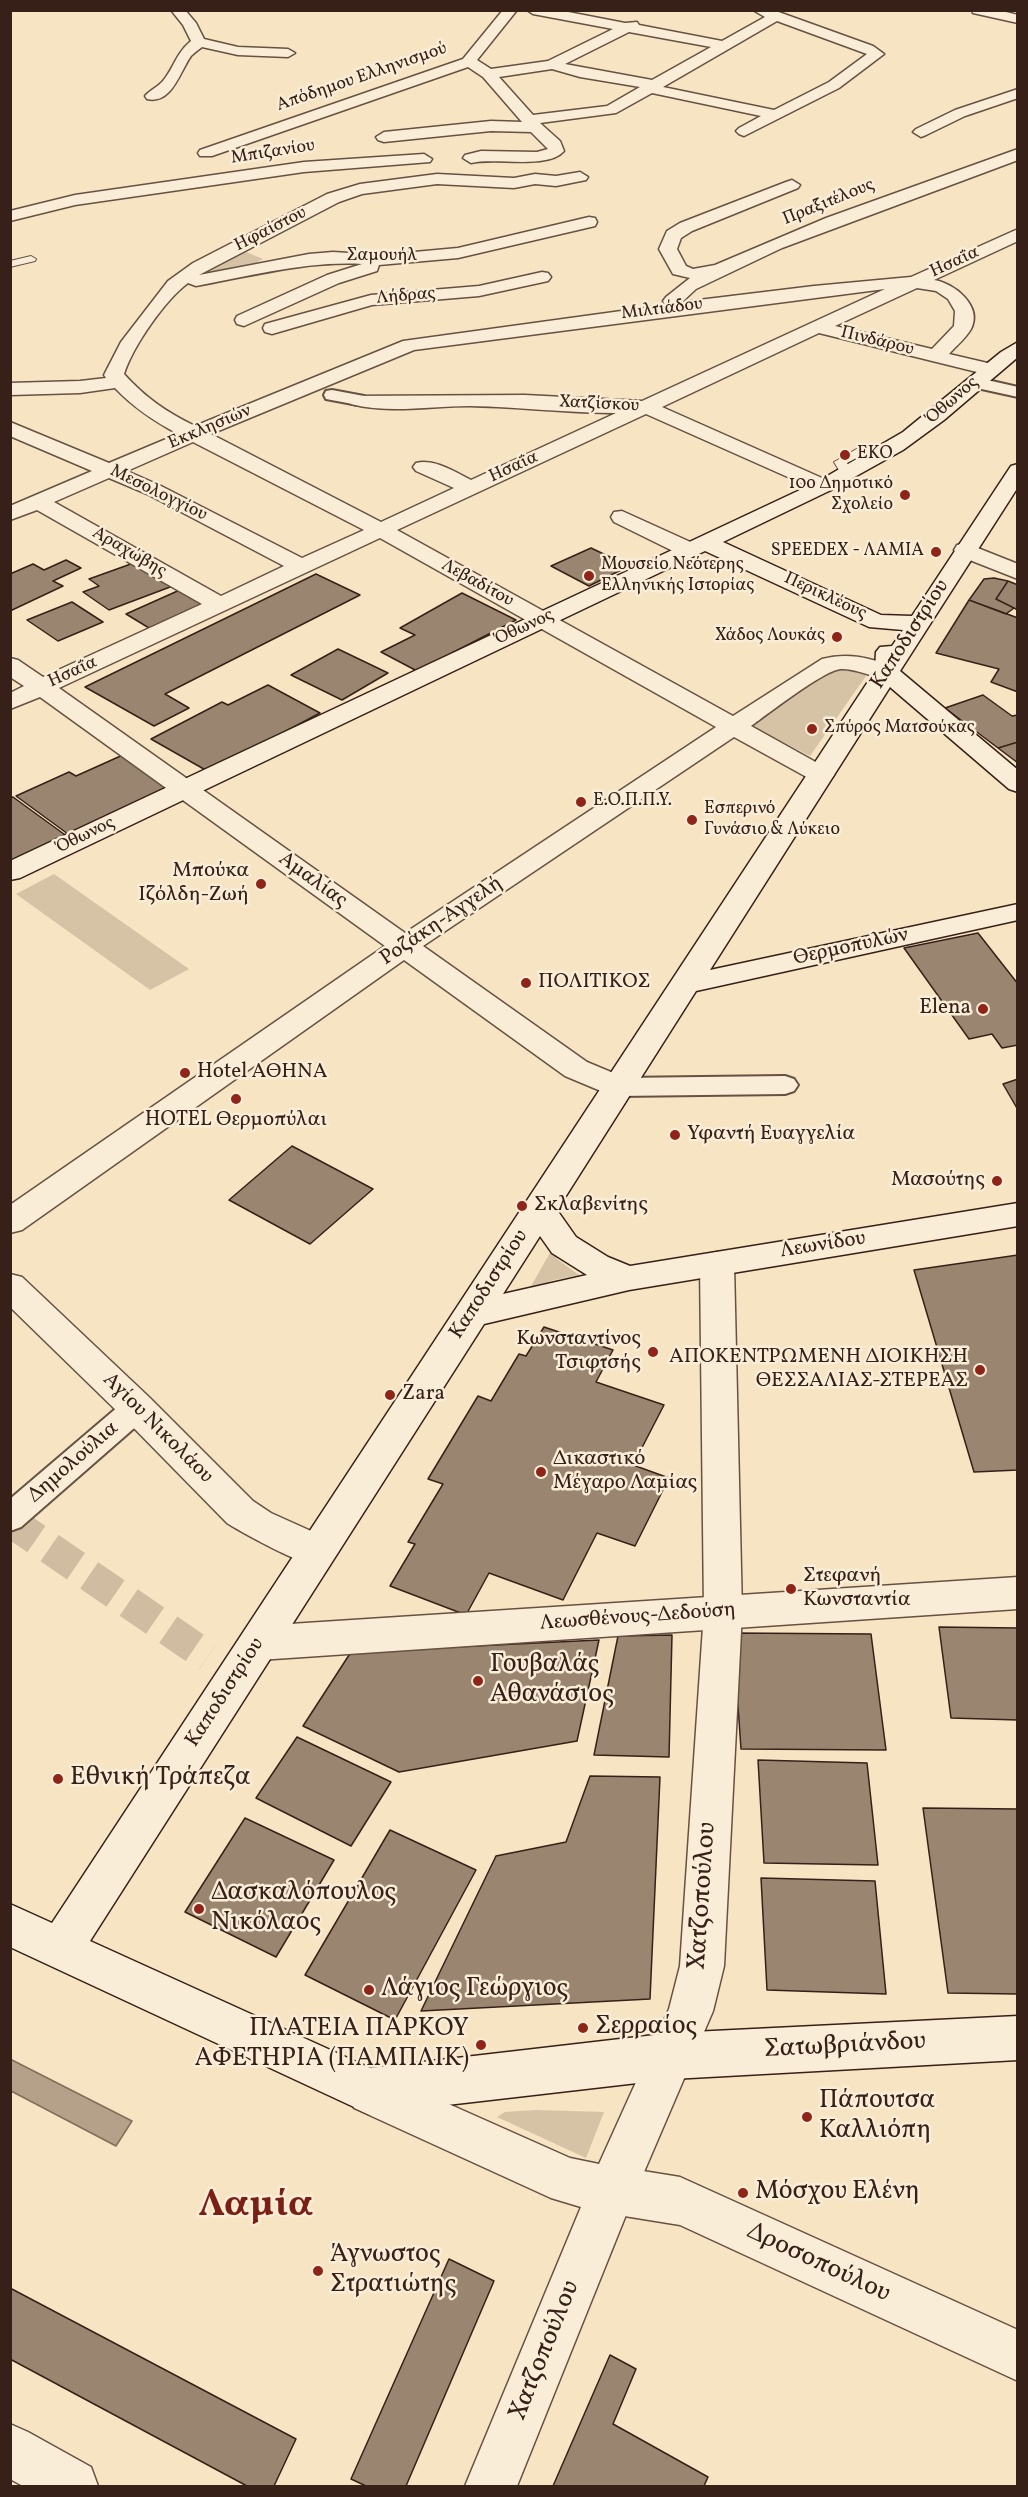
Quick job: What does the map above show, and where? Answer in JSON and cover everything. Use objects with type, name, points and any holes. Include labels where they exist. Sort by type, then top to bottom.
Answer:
[{"type":"street","name":"Απόδημου Ελληνισμού","points":[[206,153],[468,62],[511,10]]},
{"type":"street","points":[[533,10],[721,45]]},
{"type":"street","points":[[744,131],[834,84],[875,58],[877,54],[759,10]]},
{"type":"street","points":[[978,10],[1017,19]]},
{"type":"street","points":[[179,11],[199,42],[238,51],[288,53]]},
{"type":"street","points":[[488,74],[552,65],[652,15]]},
{"type":"street","points":[[384,137],[532,124],[611,110],[721,45],[776,16]]},
{"type":"street","points":[[152,96],[169,84],[185,54],[199,42]]},
{"type":"street","points":[[468,62],[477,65],[488,74],[532,124],[554,144],[556,151],[543,155],[489,154],[464,158],[522,167],[537,173],[535,179]]},
{"type":"street","points":[[552,65],[776,115]]},
{"type":"street","points":[[580,73],[611,110]]},
{"type":"street","points":[[921,132],[960,113],[1017,93]]},
{"type":"street","name":"Πραξιτέλους","points":[[676,309],[672,301],[676,294],[718,270],[873,206],[1017,154]]},
{"type":"street","name":"Μπιζανίου","points":[[10,216],[75,200],[198,184],[304,166],[436,159]]},
{"type":"street","name":"Ηφαίστου","points":[[118,382],[114,375],[122,357],[174,285],[206,263],[333,198],[354,191],[430,179],[513,183],[535,179],[556,181],[580,177]]},
{"type":"street","points":[[718,270],[697,274],[682,272],[676,268],[668,249],[670,240],[677,231],[792,184]]},
{"type":"street","name":"Σαμουήλ","points":[[174,285],[300,260],[333,257],[381,260],[432,257],[589,222]]},
{"type":"street","name":"Ησαΐα","points":[[10,702],[1017,234]]},
{"type":"street","points":[[413,328],[432,257]]},
{"type":"street","points":[[244,320],[333,279],[375,266],[381,260]]},
{"type":"street","name":"Λήδρας","points":[[272,328],[364,301],[479,291],[542,277]]},
{"type":"street","points":[[915,282],[936,285],[949,290],[960,302],[964,311],[963,327],[936,357]]},
{"type":"street","name":"Μιλτιάδου","points":[[413,328],[676,309],[814,291],[915,282]]},
{"type":"street","name":"Πινδάρου","points":[[817,327],[936,357],[981,376]]},
{"type":"street","name":"Εκκλησιών","points":[[10,514],[194,435],[413,328]]},
{"type":"street","name":"Όθωνος","points":[[10,872],[824,486],[889,451],[937,416],[981,376],[1017,348]]},
{"type":"street","points":[[10,367],[14,389],[80,387],[118,382],[150,410],[194,435]]},
{"type":"street","points":[[981,376],[1017,392]]},
{"type":"street","points":[[332,395],[358,400]]},
{"type":"street","name":"Χατζίσκου","points":[[358,400],[382,403],[515,400],[646,407],[824,486]]},
{"type":"street","name":"Μεσολογγίου","points":[[10,428],[154,490],[302,567]]},
{"type":"street","name":"Λεβαδίτου","points":[[194,435],[381,530],[733,728],[821,774]]},
{"type":"street","points":[[423,467],[437,471],[471,489]]},
{"type":"street","name":"Καποδιστρίου","points":[[60,1949],[965,550],[1016,475]]},
{"type":"street","name":"Αραχώβης","points":[[38,502],[220,605]]},
{"type":"street","name":"Περικλέους","points":[[622,517],[878,622]]},
{"type":"street","points":[[965,550],[1017,572]]},
{"type":"street","points":[[918,624],[878,622],[888,646],[887,672],[1017,784]]},
{"type":"street","name":"Ροζάκη-Αγγελή","points":[[10,1222],[403,947],[828,663],[850,662],[887,672]]},
{"type":"street","name":"Αμαλίας","points":[[10,665],[576,1069],[619,1087]]},
{"type":"street","name":"Θερμοπυλών","points":[[685,984],[1017,912]]},
{"type":"street","points":[[619,1087],[785,1085]]},
{"type":"street","name":"Λεωνίδου","points":[[539,1209],[564,1245],[596,1266],[629,1278]]},
{"type":"street","name":"Λεωνίδου","points":[[471,1314],[629,1278],[1017,1214]]},
{"type":"street","name":"Χατζοπούλου","points":[[491,2487],[612,2190],[691,2011],[702,1966],[723,1612],[717,1264]]},
{"type":"street","name":"Αγίου Νικολάου","points":[[10,1286],[137,1408],[240,1512],[258,1524],[318,1551]]},
{"type":"street","name":"Δημολούλια","points":[[10,1518],[137,1408]]},
{"type":"street","name":"Λεωσθένους-Δεδούση","points":[[259,1642],[1017,1593]]},
{"type":"street","name":"Δροσοπούλου","points":[[10,1924],[568,2181],[680,2201],[1017,2356]]},
{"type":"street","name":"Σατωβριάνδου","points":[[369,2091],[672,2056],[1017,2038]]},
{"type":"street","points":[[10,2450],[72,2487]]},
{"type":"lane","points":[[10,264],[31,259]]},
{"type":"shaded area","points":[[244,251],[263,259],[250,266],[197,280],[221,262]]},
{"type":"shaded area","points":[[855,667],[866,676],[810,756],[749,725],[826,669]]},
{"type":"shaded area","points":[[54,874],[189,969],[150,990],[16,894]]},
{"type":"shaded area","points":[[551,1251],[557,1259],[579,1275],[530,1288]]},
{"type":"shaded area","points":[[10,2059],[132,2121],[116,2146],[11,2091]]},
{"type":"shaded area","points":[[536,2110],[604,2112],[586,2158],[497,2117],[505,2112]]},
{"type":"building","name":"Μουσείο Νεότερης Ελληνικής Ιστορίας","points":[[591,548],[629,566],[589,586],[551,566]]},
{"type":"building","points":[[66,560],[81,568],[53,581],[63,586],[10,611],[10,574],[33,564],[44,570]]},
{"type":"building","points":[[142,560],[178,584],[109,610],[83,592],[99,586],[89,579]]},
{"type":"building","points":[[316,574],[360,595],[165,694],[189,708],[154,726],[85,687]]},
{"type":"building","points":[[994,578],[1008,581],[996,599],[1014,608],[1006,614],[969,600],[984,579]]},
{"type":"building","points":[[1008,581],[1018,585],[1018,610],[996,599]]},
{"type":"building","points":[[182,589],[211,606],[154,631],[126,614]]},
{"type":"building","points":[[462,593],[516,620],[417,671],[381,652],[415,635],[400,628]]},
{"type":"building","points":[[969,600],[1018,618],[1018,692],[991,682],[999,669],[936,653]]},
{"type":"building","points":[[72,602],[103,622],[58,641],[27,620]]},
{"type":"building","points":[[338,649],[388,673],[342,700],[291,675]]},
{"type":"building","points":[[268,685],[320,713],[209,772],[151,739],[222,702],[228,705]]},
{"type":"building","points":[[983,695],[1012,716],[1018,715],[1018,742],[998,748],[945,708]]},
{"type":"building","points":[[1018,742],[1018,763],[998,748]]},
{"type":"building","points":[[125,754],[174,787],[72,837],[16,796],[69,772],[76,776]]},
{"type":"building","points":[[13,797],[68,837],[10,864],[10,798]]},
{"type":"building","name":"Elena","points":[[978,933],[1018,984],[1018,1045],[1002,1048],[992,1034],[969,1039],[904,948]]},
{"type":"building","points":[[1018,1079],[1018,1110],[1003,1084]]},
{"type":"building","points":[[292,1146],[373,1189],[310,1244],[229,1200]]},
{"type":"building","name":"ΑΠΟΚΕΝΤΡΩΜΕΝΗ ΔΙΟΙΚΗΣΗ ΘΕΣΣΑΛΙΑΣ-ΣΤΕΡΕΑΣ","points":[[1018,1255],[1018,1470],[974,1472],[914,1270]]},
{"type":"building","name":"Δικαστικό Μέγαρο Λαμίας","points":[[544,1327],[613,1350],[596,1382],[664,1405],[633,1465],[669,1478],[635,1546],[597,1533],[563,1600],[489,1573],[466,1615],[390,1586],[415,1544],[408,1542],[443,1484],[428,1479],[478,1396],[491,1401],[519,1354],[526,1356]]},
{"type":"building","points":[[939,1627],[1018,1628],[1018,1720],[951,1718]]},
{"type":"building","points":[[733,1633],[871,1634],[886,1750],[741,1749]]},
{"type":"building","points":[[672,1635],[669,1757],[594,1755],[618,1636]]},
{"type":"building","points":[[599,1640],[577,1741],[399,1772],[303,1726],[351,1652]]},
{"type":"building","points":[[297,1737],[391,1782],[351,1846],[256,1798]]},
{"type":"building","points":[[758,1760],[867,1763],[878,1865],[764,1863]]},
{"type":"building","points":[[590,1776],[660,1777],[650,1999],[421,2011],[496,1856],[566,1842]]},
{"type":"building","points":[[923,1808],[1018,1809],[1018,1994],[948,1993]]},
{"type":"building","points":[[245,1818],[334,1860],[276,1957],[185,1912]]},
{"type":"building","points":[[390,1830],[476,1870],[395,2020],[305,1975]]},
{"type":"building","points":[[761,1878],[875,1881],[886,1994],[767,1990]]},
{"type":"building","points":[[449,2259],[494,2281],[406,2486],[366,2486],[351,2479]]},
{"type":"building","points":[[10,2288],[296,2439],[274,2486],[247,2486],[10,2359]]},
{"type":"building","points":[[610,2355],[636,2369],[613,2424],[708,2477],[704,2486],[553,2486]]},
{"type":"tunnel","points":[[10,1521],[208,1657]]},
{"type":"place","name":"EKO","points":[[845,455]]},
{"type":"place","name":"10ο Δημοτικό Σχολείο","points":[[905,495]]},
{"type":"place","name":"SPEEDEX - ΛΑΜΙΑ","points":[[936,552]]},
{"type":"place","name":"Μουσείο Νεότερης Ελληνικής Ιστορίας","points":[[589,576]]},
{"type":"place","name":"Χάδος Λουκάς","points":[[837,637]]},
{"type":"place","name":"Σπύρος Ματσούκας","points":[[812,729]]},
{"type":"place","name":"Ε.Ο.Π.Π.Υ.","points":[[581,802]]},
{"type":"place","name":"Εσπερινό Γυνάσιο & Λύκειο","points":[[692,820]]},
{"type":"place","name":"Μπούκα Ιζόλδη-Ζωή","points":[[261,884]]},
{"type":"place","name":"ΠΟΛΙΤΙΚΟΣ","points":[[526,983]]},
{"type":"place","name":"Elena","points":[[983,1009]]},
{"type":"place","name":"Hotel ΑΘΗΝΑ","points":[[185,1073]]},
{"type":"place","name":"HOTEL Θερμοπύλαι","points":[[236,1099]]},
{"type":"place","name":"Υφαντή Ευαγγελία","points":[[675,1135]]},
{"type":"place","name":"Μασούτης","points":[[997,1181]]},
{"type":"place","name":"Σκλαβενίτης","points":[[522,1206]]},
{"type":"place","name":"Κωνσταντίνος Τσιφτσής","points":[[653,1352]]},
{"type":"place","name":"ΑΠΟΚΕΝΤΡΩΜΕΝΗ ΔΙΟΙΚΗΣΗ ΘΕΣΣΑΛΙΑΣ-ΣΤΕΡΕΑΣ","points":[[980,1370]]},
{"type":"place","name":"Zara","points":[[390,1395]]},
{"type":"place","name":"Δικαστικό Μέγαρο Λαμίας","points":[[541,1472]]},
{"type":"place","name":"Στεφανή Κωνσταντία","points":[[791,1589]]},
{"type":"place","name":"Γουβαλάς Αθανάσιος","points":[[478,1681]]},
{"type":"place","name":"Εθνική Τράπεζα","points":[[58,1779]]},
{"type":"place","name":"Δασκαλόπουλος Νικόλαος","points":[[199,1909]]},
{"type":"place","name":"Λάγιος Γεώργιος","points":[[369,1990]]},
{"type":"place","name":"Σερραίος","points":[[583,2028]]},
{"type":"place","name":"ΠΛΑΤΕΙΑ ΠΑΡΚΟΥ ΑΦΕΤΗΡΙΑ (ΠΑΜΠΛΙΚ)","points":[[481,2045]]},
{"type":"place","name":"Πάπουτσα Καλλιόπη","points":[[807,2117]]},
{"type":"place","name":"Μόσχου Ελένη","points":[[743,2193]]},
{"type":"place","name":"Άγνωστος Στρατιώτης","points":[[318,2271]]},
{"type":"district","name":"Λαμία","points":[[256,2208]]}]
